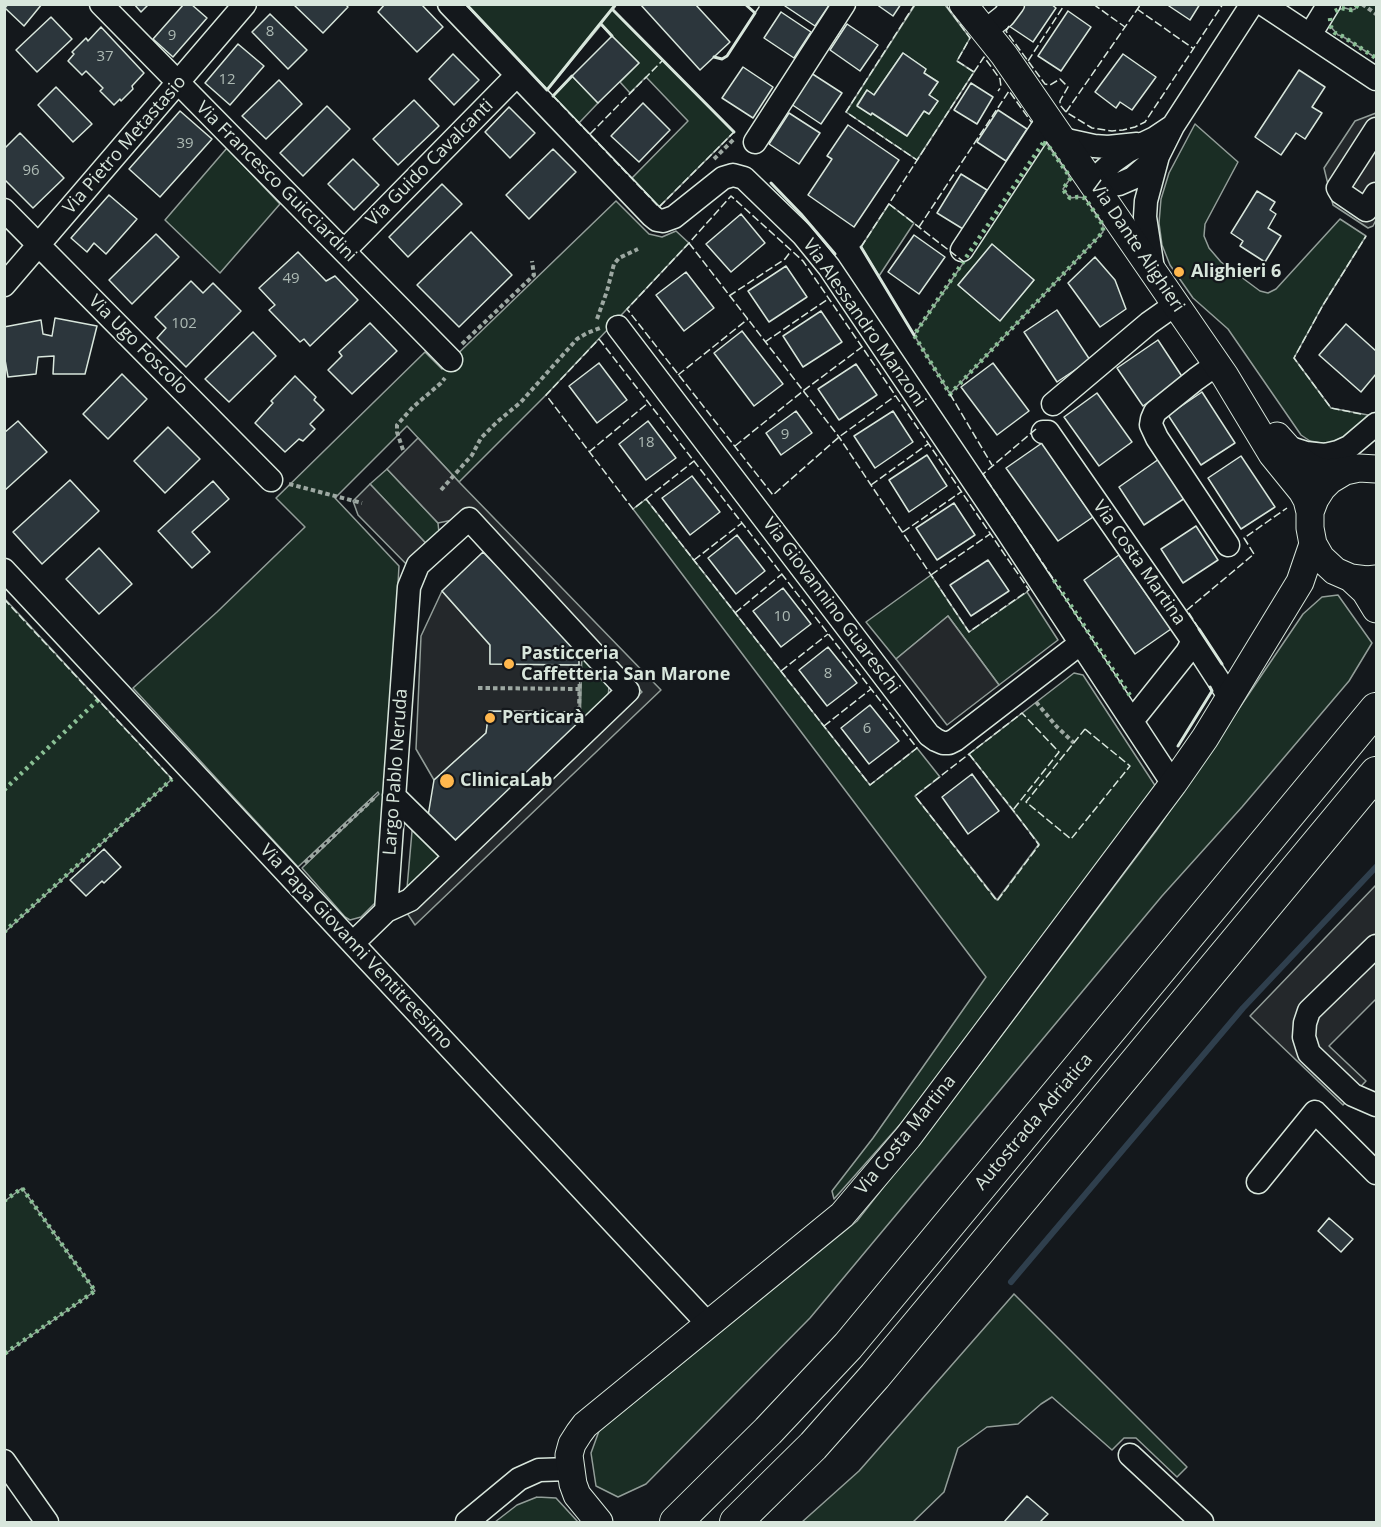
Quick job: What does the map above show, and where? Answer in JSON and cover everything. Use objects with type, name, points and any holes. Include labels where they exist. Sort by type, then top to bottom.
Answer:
[{"type":"highway","name":"Autostrada Adriatica","points":[[676,1522],[768,1431],[848,1346],[1377,709]]},
{"type":"highway","points":[[736,1522],[813,1446],[875,1376],[1377,773]]},
{"type":"main road","name":"Via Dante Alighieri","points":[[963,4],[1004,55],[1153,270],[1221,370],[1272,454],[1302,491],[1311,512]]},
{"type":"main road","name":"Via Dante Alighieri","points":[[1221,370],[1286,446],[1308,466],[1327,473],[1347,459],[1359,468],[1376,467]]},
{"type":"main road","points":[[1347,459],[1315,499],[1310,528],[1313,544],[1322,558],[1354,576],[1377,609]]},
{"type":"main road","name":"Via Costa Martina","points":[[592,1515],[575,1489],[570,1469],[569,1455],[572,1444],[585,1425],[842,1215],[908,1137],[1205,738],[1300,582],[1313,544]]},
{"type":"main road","points":[[1300,582],[1322,572],[1354,576]]},
{"type":"street","name":"Via Francesco Guicciardini","points":[[102,4],[449,359]]},
{"type":"street","name":"Via Pietro Metastasio","points":[[4,285],[245,4]]},
{"type":"street","name":"Via Alessandro Manzoni","points":[[449,4],[657,220],[663,221],[674,217],[723,178],[733,175],[744,178],[803,235],[829,267],[1013,540],[1173,784]]},
{"type":"street","points":[[747,138],[844,4]]},
{"type":"street","points":[[985,31],[1004,16],[1013,4]]},
{"type":"street","points":[[1093,183],[1114,160],[1150,150],[1173,126],[1252,4]]},
{"type":"street","points":[[1263,4],[1377,79]]},
{"type":"street","points":[[1310,35],[1329,4]]},
{"type":"street","name":"Via Guido Cavalcanti","points":[[344,251],[517,75]]},
{"type":"street","points":[[962,250],[1055,129],[1094,146],[1150,150]]},
{"type":"street","points":[[1377,129],[1338,188],[1341,193],[1366,210],[1377,194]]},
{"type":"street","points":[[1150,150],[1145,218],[1153,270]]},
{"type":"street","name":"Via Ugo Foscolo","points":[[4,210],[271,480]]},
{"type":"street","points":[[1053,404],[1149,323],[1176,304]]},
{"type":"street","name":"Via Giovannino Guareschi","points":[[618,327],[929,735],[936,740],[949,743],[955,740],[1081,644]]},
{"type":"street","points":[[1221,370],[1196,379],[1155,412],[1151,425],[1157,438],[1228,545]]},
{"type":"street","points":[[1347,459],[1377,424]]},
{"type":"street","name":"Via Costa Martina","points":[[1043,432],[1048,432],[1230,698]]},
{"type":"street","name":"Largo Pablo Neruda","points":[[386,911],[409,587],[418,565],[469,519],[628,691],[455,856]]},
{"type":"street","name":"Via Papa Giovanni Ventitreesimo","points":[[4,570],[708,1324]]},
{"type":"street","points":[[1132,721],[1187,652],[1193,641]]},
{"type":"street","points":[[353,943],[386,911],[410,900],[455,856],[394,796]]},
{"type":"street","points":[[1377,946],[1309,1011],[1304,1037],[1309,1053],[1353,1095],[1377,1105]]},
{"type":"street","points":[[1258,1182],[1315,1112],[1377,1173]]},
{"type":"street","points":[[1130,1455],[1202,1522]]},
{"type":"street","points":[[4,1461],[47,1522]]},
{"type":"street","points":[[467,1522],[519,1479],[539,1470],[570,1469]]},
{"type":"path","points":[[1362,4],[1377,14]]},
{"type":"path","points":[[722,151],[747,138]]},
{"type":"path","points":[[595,329],[614,264],[619,258],[638,249]]},
{"type":"path","points":[[403,450],[397,425],[413,407],[441,383],[447,374],[449,359],[534,275],[532,261]]},
{"type":"path","points":[[441,490],[472,455],[481,438],[521,402],[577,339],[595,329],[618,327]]},
{"type":"path","points":[[271,480],[362,503]]},
{"type":"path","points":[[579,712],[580,665]]},
{"type":"path","points":[[1024,687],[1047,716],[1074,743]]},
{"type":"path","points":[[478,688],[580,689]]},
{"type":"path","points":[[291,876],[378,795],[394,796]]},
{"type":"green space","points":[[466,5],[616,5],[613,10],[734,132],[659,207],[632,178],[688,121],[646,77],[630,93],[620,82],[639,63],[601,25],[547,90]]},
{"type":"green space","points":[[915,5],[945,5],[970,38],[957,61],[974,72],[917,160],[846,112]],"holes":[[[903,53],[926,69],[924,73],[938,82],[929,95],[938,101],[929,114],[924,111],[907,136],[857,105],[867,90],[874,95]]]},
{"type":"green space","points":[[1358,5],[1376,5],[1376,58],[1338,35],[1331,27],[1330,23],[1337,10],[1345,8],[1352,10]]},
{"type":"green space","points":[[572,76],[598,103],[579,123],[553,96]]},
{"type":"green space","points":[[1195,124],[1238,162],[1205,224],[1204,236],[1209,248],[1221,262],[1260,291],[1268,293],[1276,289],[1340,219],[1366,236],[1323,305],[1294,358],[1331,408],[1368,415],[1351,435],[1327,444],[1310,441],[1301,435],[1228,329],[1193,298],[1170,265],[1162,245],[1159,223],[1161,199],[1169,173]]},
{"type":"green space","points":[[1047,144],[1070,179],[1063,189],[1070,198],[1085,198],[1103,225],[1103,232],[950,394],[914,335],[1039,147]],"holes":[[[992,245],[1034,280],[1000,320],[958,285]]]},
{"type":"green space","points":[[227,148],[280,204],[220,273],[165,220]]},
{"type":"green space","points":[[616,201],[649,234],[662,237],[676,231],[689,243],[546,395],[459,482],[407,426],[335,498],[399,566],[387,780],[376,902],[361,917],[350,920],[302,868],[379,794],[378,792],[298,867],[133,688],[217,612],[305,527],[276,498],[425,352],[442,369]]},
{"type":"green space","points":[[889,204],[914,223],[879,276],[861,247]]},
{"type":"green space","points":[[387,469],[438,523],[439,533],[435,553],[370,484]]},
{"type":"green space","points":[[646,499],[870,785],[917,748],[940,777],[915,796],[997,900],[1039,844],[969,754],[1074,673],[1083,675],[1156,787],[920,1102],[834,1199],[832,1191],[873,1138],[986,977],[633,509]]},
{"type":"green space","points":[[931,575],[969,632],[1027,592],[1058,640],[999,685],[948,616],[896,659],[866,622]]},
{"type":"green space","points":[[1338,595],[1372,643],[1349,681],[1242,807],[1162,896],[810,1318],[646,1484],[618,1497],[596,1486],[591,1453],[599,1431],[857,1221],[983,1060],[1156,831],[1303,614],[1322,597]]},
{"type":"green space","points":[[5,599],[172,779],[5,932]]},
{"type":"green space","points":[[582,649],[609,685],[608,700],[580,730]]},
{"type":"green space","points":[[413,820],[445,855],[407,888]]},
{"type":"green space","points":[[22,1188],[95,1291],[5,1354],[5,1201]]},
{"type":"green space","points":[[1014,1294],[1187,1467],[1177,1477],[1136,1438],[1124,1438],[1112,1450],[1052,1397],[1018,1424],[987,1427],[958,1448],[944,1492],[913,1522],[802,1522],[859,1471]]},
{"type":"green space","points":[[537,1497],[556,1498],[578,1522],[495,1522],[517,1505]]},
{"type":"shaded area","points":[[1376,113],[1376,220],[1373,226],[1368,228],[1333,205],[1324,168],[1355,121]]},
{"type":"shaded area","points":[[418,438],[661,690],[415,925],[407,913],[642,692],[472,516],[438,523],[387,469]]},
{"type":"shaded area","points":[[370,484],[435,553],[415,573],[358,515],[353,501]]},
{"type":"shaded area","points":[[442,591],[490,645],[490,664],[580,665],[579,712],[490,711],[486,733],[434,780],[416,749],[421,636]]},
{"type":"shaded area","points":[[948,616],[999,685],[947,725],[896,659]]},
{"type":"shaded area","points":[[1376,885],[1376,999],[1329,1046],[1366,1081],[1343,1105],[1250,1016]]},
{"type":"building","points":[[8,4],[42,4],[24,26],[5,8]]},
{"type":"building","points":[[134,4],[149,4],[141,12]]},
{"type":"building","points":[[184,4],[191,4],[207,18],[173,57],[153,39]]},
{"type":"building","points":[[293,4],[345,4],[348,7],[323,33]]},
{"type":"building","points":[[385,4],[421,4],[443,27],[417,52],[378,12]]},
{"type":"building","points":[[640,4],[695,4],[730,42],[700,70]]},
{"type":"building","points":[[786,4],[830,4],[815,26],[785,6]]},
{"type":"building","points":[[876,4],[901,4],[893,16]]},
{"type":"building","points":[[1024,4],[1051,4],[1056,8],[1033,42],[1009,26]]},
{"type":"building","points":[[1166,4],[1200,4],[1190,20]]},
{"type":"building","points":[[1068,11],[1091,27],[1061,71],[1038,56]]},
{"type":"building","points":[[781,12],[811,32],[794,58],[764,38]]},
{"type":"building","points":[[270,14],[307,50],[288,69],[252,32]]},
{"type":"building","points":[[51,17],[72,39],[37,72],[16,50]]},
{"type":"building","points":[[847,24],[878,45],[860,71],[830,50]]},
{"type":"building","points":[[101,27],[144,73],[132,86],[133,89],[114,105],[100,91],[103,88],[86,71],[82,75],[68,61],[74,54],[72,52],[86,38],[88,41]]},
{"type":"building","points":[[612,36],[639,63],[598,103],[572,76]]},
{"type":"building","points":[[238,44],[264,66],[230,105],[205,83]]},
{"type":"building","points":[[903,53],[926,69],[924,73],[938,82],[929,95],[938,101],[929,114],[924,111],[907,136],[857,106],[867,90],[874,95]]},
{"type":"building","points":[[453,54],[479,80],[454,105],[429,79]]},
{"type":"building","points":[[1123,54],[1156,77],[1132,110],[1120,102],[1116,108],[1095,92]]},
{"type":"building","points":[[743,67],[773,87],[753,118],[722,98]]},
{"type":"building","points":[[1299,70],[1325,87],[1312,107],[1322,113],[1305,139],[1296,133],[1281,155],[1255,137]]},
{"type":"building","points":[[811,73],[842,93],[821,124],[791,104]]},
{"type":"building","points":[[279,80],[302,104],[266,139],[242,116]]},
{"type":"building","points":[[971,83],[993,97],[977,124],[954,110]]},
{"type":"building","points":[[56,87],[92,124],[73,142],[38,105]]},
{"type":"building","points":[[414,100],[439,126],[398,165],[373,139]]},
{"type":"building","points":[[643,103],[670,130],[639,162],[611,136]]},
{"type":"building","points":[[327,106],[350,129],[303,176],[280,153]]},
{"type":"building","points":[[509,107],[535,133],[510,158],[485,132]]},
{"type":"building","points":[[998,110],[1027,129],[1006,161],[977,142]]},
{"type":"building","points":[[180,111],[212,139],[160,197],[129,169]]},
{"type":"building","points":[[789,113],[820,133],[799,164],[769,144]]},
{"type":"building","points":[[848,125],[899,160],[854,227],[808,195],[832,159],[827,156]]},
{"type":"building","points":[[20,133],[64,178],[33,208],[4,179],[4,149]]},
{"type":"building","points":[[553,149],[576,172],[529,219],[506,195]]},
{"type":"building","points":[[353,159],[379,185],[354,210],[328,184]]},
{"type":"building","points":[[961,174],[987,190],[963,229],[937,213]]},
{"type":"building","points":[[442,184],[462,204],[408,257],[389,237]]},
{"type":"building","points":[[1257,191],[1275,202],[1270,210],[1276,214],[1268,228],[1281,236],[1265,262],[1240,246],[1243,241],[1231,233]]},
{"type":"building","points":[[109,195],[137,219],[106,254],[94,243],[87,252],[71,238]]},
{"type":"building","points":[[741,214],[765,243],[731,272],[706,244]]},
{"type":"building","points":[[471,232],[512,275],[459,327],[417,285]]},
{"type":"building","points":[[156,234],[179,257],[132,304],[109,280]]},
{"type":"building","points":[[914,235],[945,257],[919,294],[888,272]]},
{"type":"building","points":[[992,244],[1034,280],[1000,321],[958,285]]},
{"type":"building","points":[[298,252],[326,281],[335,276],[358,300],[310,346],[304,339],[300,342],[269,310],[275,305],[259,288]]},
{"type":"building","points":[[1095,257],[1115,280],[1126,309],[1100,327],[1068,283]]},
{"type":"building","points":[[786,266],[807,297],[769,322],[748,291]]},
{"type":"building","points":[[686,272],[714,308],[684,331],[656,295]]},
{"type":"building","points":[[191,281],[203,293],[213,283],[241,311],[186,367],[157,338],[166,328],[155,317]]},
{"type":"building","points":[[1057,310],[1090,360],[1057,382],[1024,332]]},
{"type":"building","points":[[821,311],[842,342],[803,367],[783,336]]},
{"type":"building","points":[[55,318],[97,326],[85,374],[53,374],[54,356],[38,357],[36,374],[8,377],[4,354],[4,327],[41,320],[43,334],[52,336]]},
{"type":"building","points":[[370,323],[397,351],[352,394],[328,370],[342,356],[339,352]]},
{"type":"building","points":[[1346,324],[1376,351],[1376,374],[1361,392],[1319,355]]},
{"type":"building","points":[[742,331],[783,384],[754,406],[714,353]]},
{"type":"building","points":[[253,332],[276,356],[229,402],[205,379]]},
{"type":"building","points":[[1158,340],[1183,378],[1143,406],[1117,368]]},
{"type":"building","points":[[599,363],[627,400],[597,423],[569,386]]},
{"type":"building","points":[[993,363],[1029,411],[997,435],[961,387]]},
{"type":"building","points":[[856,364],[877,395],[839,420],[818,389]]},
{"type":"building","points":[[122,374],[147,399],[108,439],[83,414]]},
{"type":"building","points":[[295,376],[316,397],[314,400],[324,410],[310,424],[315,429],[303,441],[299,439],[285,452],[255,423],[273,403],[271,401]]},
{"type":"building","points":[[1202,392],[1235,443],[1201,465],[1168,415]]},
{"type":"building","points":[[1097,393],[1132,442],[1099,466],[1064,417]]},
{"type":"building","points":[[796,411],[812,433],[781,455],[766,433]]},
{"type":"building","points":[[893,411],[913,442],[875,468],[854,436]]},
{"type":"building","points":[[18,421],[47,452],[4,491],[4,433]]},
{"type":"building","points":[[648,421],[676,458],[646,480],[619,444]]},
{"type":"building","points":[[168,427],[200,459],[165,493],[134,461]]},
{"type":"building","points":[[1042,443],[1093,517],[1058,541],[1006,468]]},
{"type":"building","points":[[927,455],[947,486],[909,512],[889,480]]},
{"type":"building","points":[[1241,456],[1275,507],[1241,529],[1208,478]]},
{"type":"building","points":[[1159,459],[1185,498],[1144,525],[1119,487]]},
{"type":"building","points":[[692,476],[720,512],[690,535],[662,498]]},
{"type":"building","points":[[70,480],[99,511],[42,564],[13,532]]},
{"type":"building","points":[[213,481],[229,499],[192,532],[210,552],[192,568],[158,531]]},
{"type":"building","points":[[954,503],[975,535],[937,560],[916,528]]},
{"type":"building","points":[[1196,526],[1218,560],[1183,583],[1161,549]]},
{"type":"building","points":[[737,535],[765,571],[736,594],[708,558]]},
{"type":"building","points":[[99,548],[132,584],[99,614],[66,579]]},
{"type":"building","points":[[483,552],[579,650],[579,665],[490,664],[490,645],[442,591]]},
{"type":"building","points":[[1119,555],[1171,629],[1135,654],[1084,580]]},
{"type":"building","points":[[988,560],[1009,591],[971,616],[950,585]]},
{"type":"building","points":[[783,588],[811,624],[781,647],[753,611]]},
{"type":"building","points":[[828,647],[857,683],[827,706],[799,670]]},
{"type":"building","points":[[870,705],[899,741],[869,764],[841,728]]},
{"type":"building","points":[[489,711],[578,712],[577,729],[453,842],[428,816],[434,780],[486,733]]},
{"type":"building","points":[[972,774],[999,811],[968,834],[942,797]]},
{"type":"building","points":[[104,849],[121,867],[86,896],[70,880]]},
{"type":"building","points":[[1329,1218],[1353,1239],[1341,1252],[1318,1231]]},
{"type":"building","points":[[1027,1496],[1048,1514],[1040,1522],[1004,1522]]},
{"type":"waterway","points":[[1011,1282],[1243,1008],[1376,867]]},
{"type":"hedge","points":[[1335,11],[1341,8],[1352,10],[1358,4]]},
{"type":"hedge","points":[[1330,18],[1331,27],[1335,33],[1376,58]]},
{"type":"hedge","points":[[1043,143],[1047,144],[1068,174],[1070,179],[1063,189],[1066,194],[1070,198],[1085,198],[1103,225],[1103,232],[950,394],[914,335],[1043,143]]},
{"type":"hedge","points":[[1054,580],[1131,697]]},
{"type":"hedge","points":[[4,790],[98,700]]},
{"type":"hedge","points":[[4,932],[172,779]]},
{"type":"hedge","points":[[4,1201],[22,1188],[95,1291],[4,1354]]},
{"type":"fence","points":[[755,13],[761,4]]},
{"type":"fence","points":[[915,4],[846,112],[917,160]]},
{"type":"fence","points":[[861,247],[974,72],[957,61],[970,38],[945,4]]},
{"type":"fence","points":[[1028,61],[1065,4]]},
{"type":"fence","points":[[1093,4],[1125,27]]},
{"type":"fence","points":[[1066,112],[1141,4]]},
{"type":"fence","points":[[1009,26],[1006,31],[1045,84],[1050,85],[1060,79],[1068,87],[1060,101],[1060,105],[1066,112],[1092,128],[1123,130],[1145,122],[1223,4]]},
{"type":"fence","points":[[1137,9],[1194,49]]},
{"type":"fence","points":[[974,72],[984,57],[1000,79],[1001,87],[998,91]]},
{"type":"fence","points":[[590,134],[663,60]]},
{"type":"fence","points":[[919,227],[1009,91],[1032,123]]},
{"type":"fence","points":[[553,96],[659,207],[734,132]]},
{"type":"fence","points":[[689,243],[839,437],[969,632],[1029,590],[803,261],[731,196],[627,309],[773,495],[839,437],[895,396]]},
{"type":"fence","points":[[889,204],[964,262]]},
{"type":"fence","points":[[1361,414],[1331,408],[1294,358],[1323,305],[1366,236]]},
{"type":"fence","points":[[729,296],[785,259],[791,251]]},
{"type":"fence","points":[[765,342],[828,299]]},
{"type":"fence","points":[[678,375],[748,319]]},
{"type":"fence","points":[[599,339],[917,748],[870,785],[646,499],[633,509],[546,395],[599,339]]},
{"type":"fence","points":[[735,446],[862,347]]},
{"type":"fence","points":[[950,394],[992,465]]},
{"type":"fence","points":[[589,452],[648,403]]},
{"type":"fence","points":[[1036,429],[983,474],[1054,580]]},
{"type":"fence","points":[[871,485],[928,444]]},
{"type":"fence","points":[[646,499],[694,461]]},
{"type":"fence","points":[[903,532],[961,492]]},
{"type":"fence","points":[[1199,629],[1187,610],[1254,554],[1244,538],[1287,508]]},
{"type":"fence","points":[[694,560],[742,523]]},
{"type":"fence","points":[[931,575],[990,534]]},
{"type":"fence","points":[[735,613],[782,574]]},
{"type":"fence","points":[[4,599],[172,779]]},
{"type":"fence","points":[[781,671],[828,634]]},
{"type":"fence","points":[[824,726],[871,689]]},
{"type":"fence","points":[[969,754],[1039,845],[997,901],[915,796],[969,754],[1022,713],[1059,752],[1013,810]]},
{"type":"fence","points":[[1085,729],[1130,766],[1071,839],[1026,802],[1085,729]]},
{"type":"wall","points":[[466,4],[547,90],[616,4]]},
{"type":"wall","points":[[714,57],[722,59],[727,56],[755,13],[745,4]]},
{"type":"wall","points":[[613,10],[734,132]]},
{"type":"wall","points":[[601,24],[612,36]]},
{"type":"wall","points":[[553,96],[572,76]]},
{"type":"wall","points":[[771,183],[835,254]]},
{"type":"wall","points":[[861,247],[914,335]]},
{"type":"wall","points":[[1199,629],[1222,664]]},
{"type":"wall","points":[[1178,746],[1212,691],[1210,687]]},
{"type":"place","name":"Alighieri 6","points":[[1179,272]]},
{"type":"place","name":"Pasticceria Caffetteria San Marone","points":[[509,664]]},
{"type":"place","name":"Perticarà","points":[[490,718]]},
{"type":"place","name":"ClinicaLab","points":[[447,781]]}]
